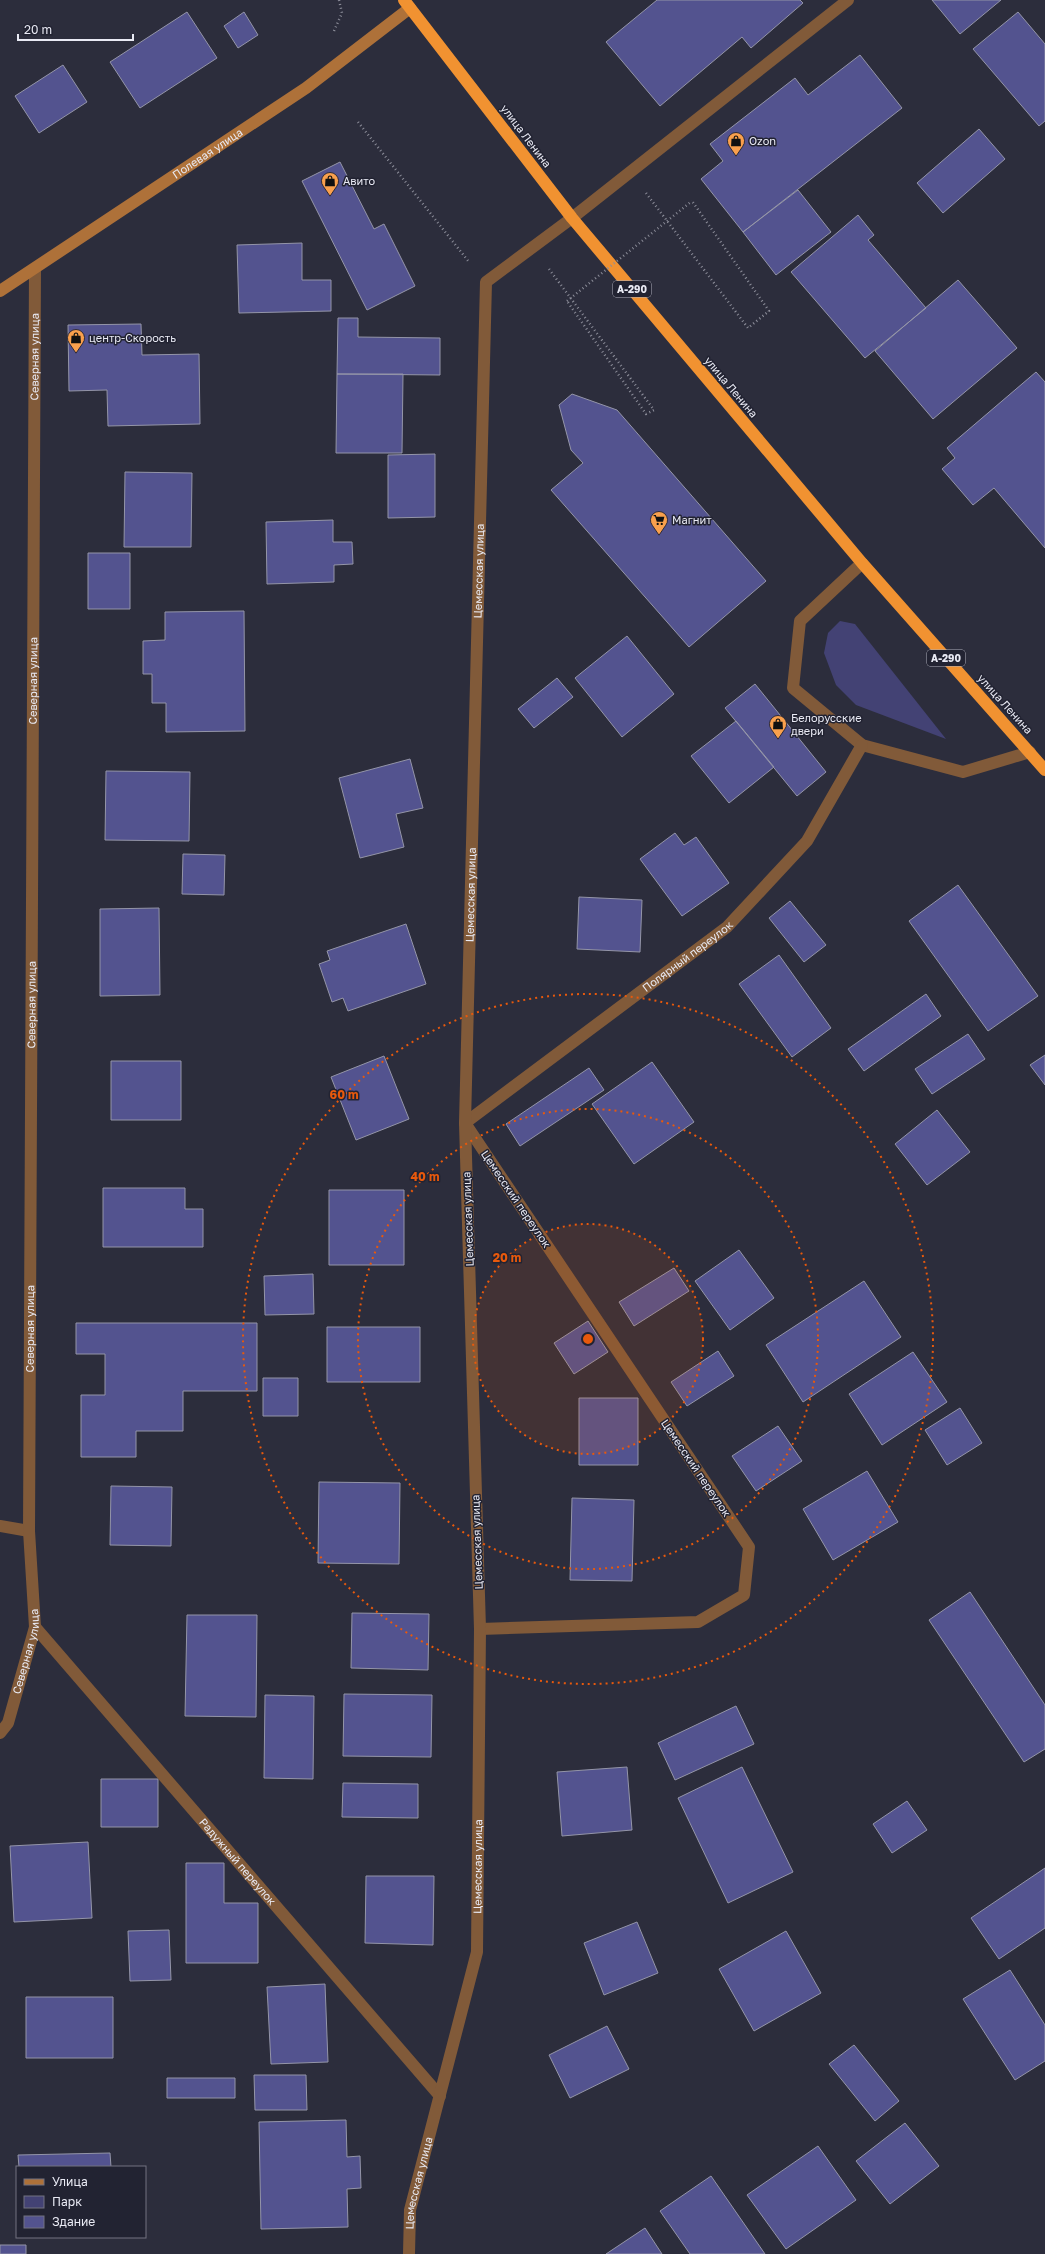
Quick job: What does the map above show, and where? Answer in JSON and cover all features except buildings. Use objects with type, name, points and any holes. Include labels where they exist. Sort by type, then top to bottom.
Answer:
[{"type":"highway","name":"улица Ленина","points":[[407,4],[572,218],[862,563],[1045,770]]},
{"type":"main road","name":"Полевая улица","points":[[0,291],[306,88],[407,4]]},
{"type":"street","points":[[486,282],[572,218],[848,0]]},
{"type":"street","name":"Северная улица","points":[[0,1733],[8,1723],[35,1627],[29,1531],[35,269]]},
{"type":"street","name":"Цемесская улица","points":[[409,2254],[410,2210],[478,1952],[480,1629],[465,1123],[486,282]]},
{"type":"street","points":[[862,563],[800,622],[793,688],[862,745],[963,772],[1030,752]]},
{"type":"street","name":"Полярный переулок","points":[[465,1123],[727,927],[807,841],[862,745]]},
{"type":"street","name":"Цемесский переулок","points":[[465,1123],[749,1547],[744,1595],[698,1622],[480,1629]]},
{"type":"street","points":[[0,1526],[29,1531]]},
{"type":"street","name":"Радужный переулок","points":[[35,1627],[440,2096]]},
{"type":"path","points":[[329,35],[335,30],[342,13],[339,0]]},
{"type":"path","points":[[358,122],[486,282]]},
{"type":"path","points":[[533,247],[654,410],[646,414],[567,301],[692,201],[769,311],[748,328],[630,172]]},
{"type":"green space","points":[[840,621],[855,624],[946,739],[856,705],[836,685],[824,653],[828,633]]},
{"type":"place","name":"Ozon","points":[[736,156]]},
{"type":"place","name":"Авито","points":[[330,196]]},
{"type":"place","name":"центр-Скорость","points":[[76,353]]},
{"type":"place","name":"Магнит","points":[[659,535]]},
{"type":"place","name":"Белорусские двери","points":[[778,739]]}]
